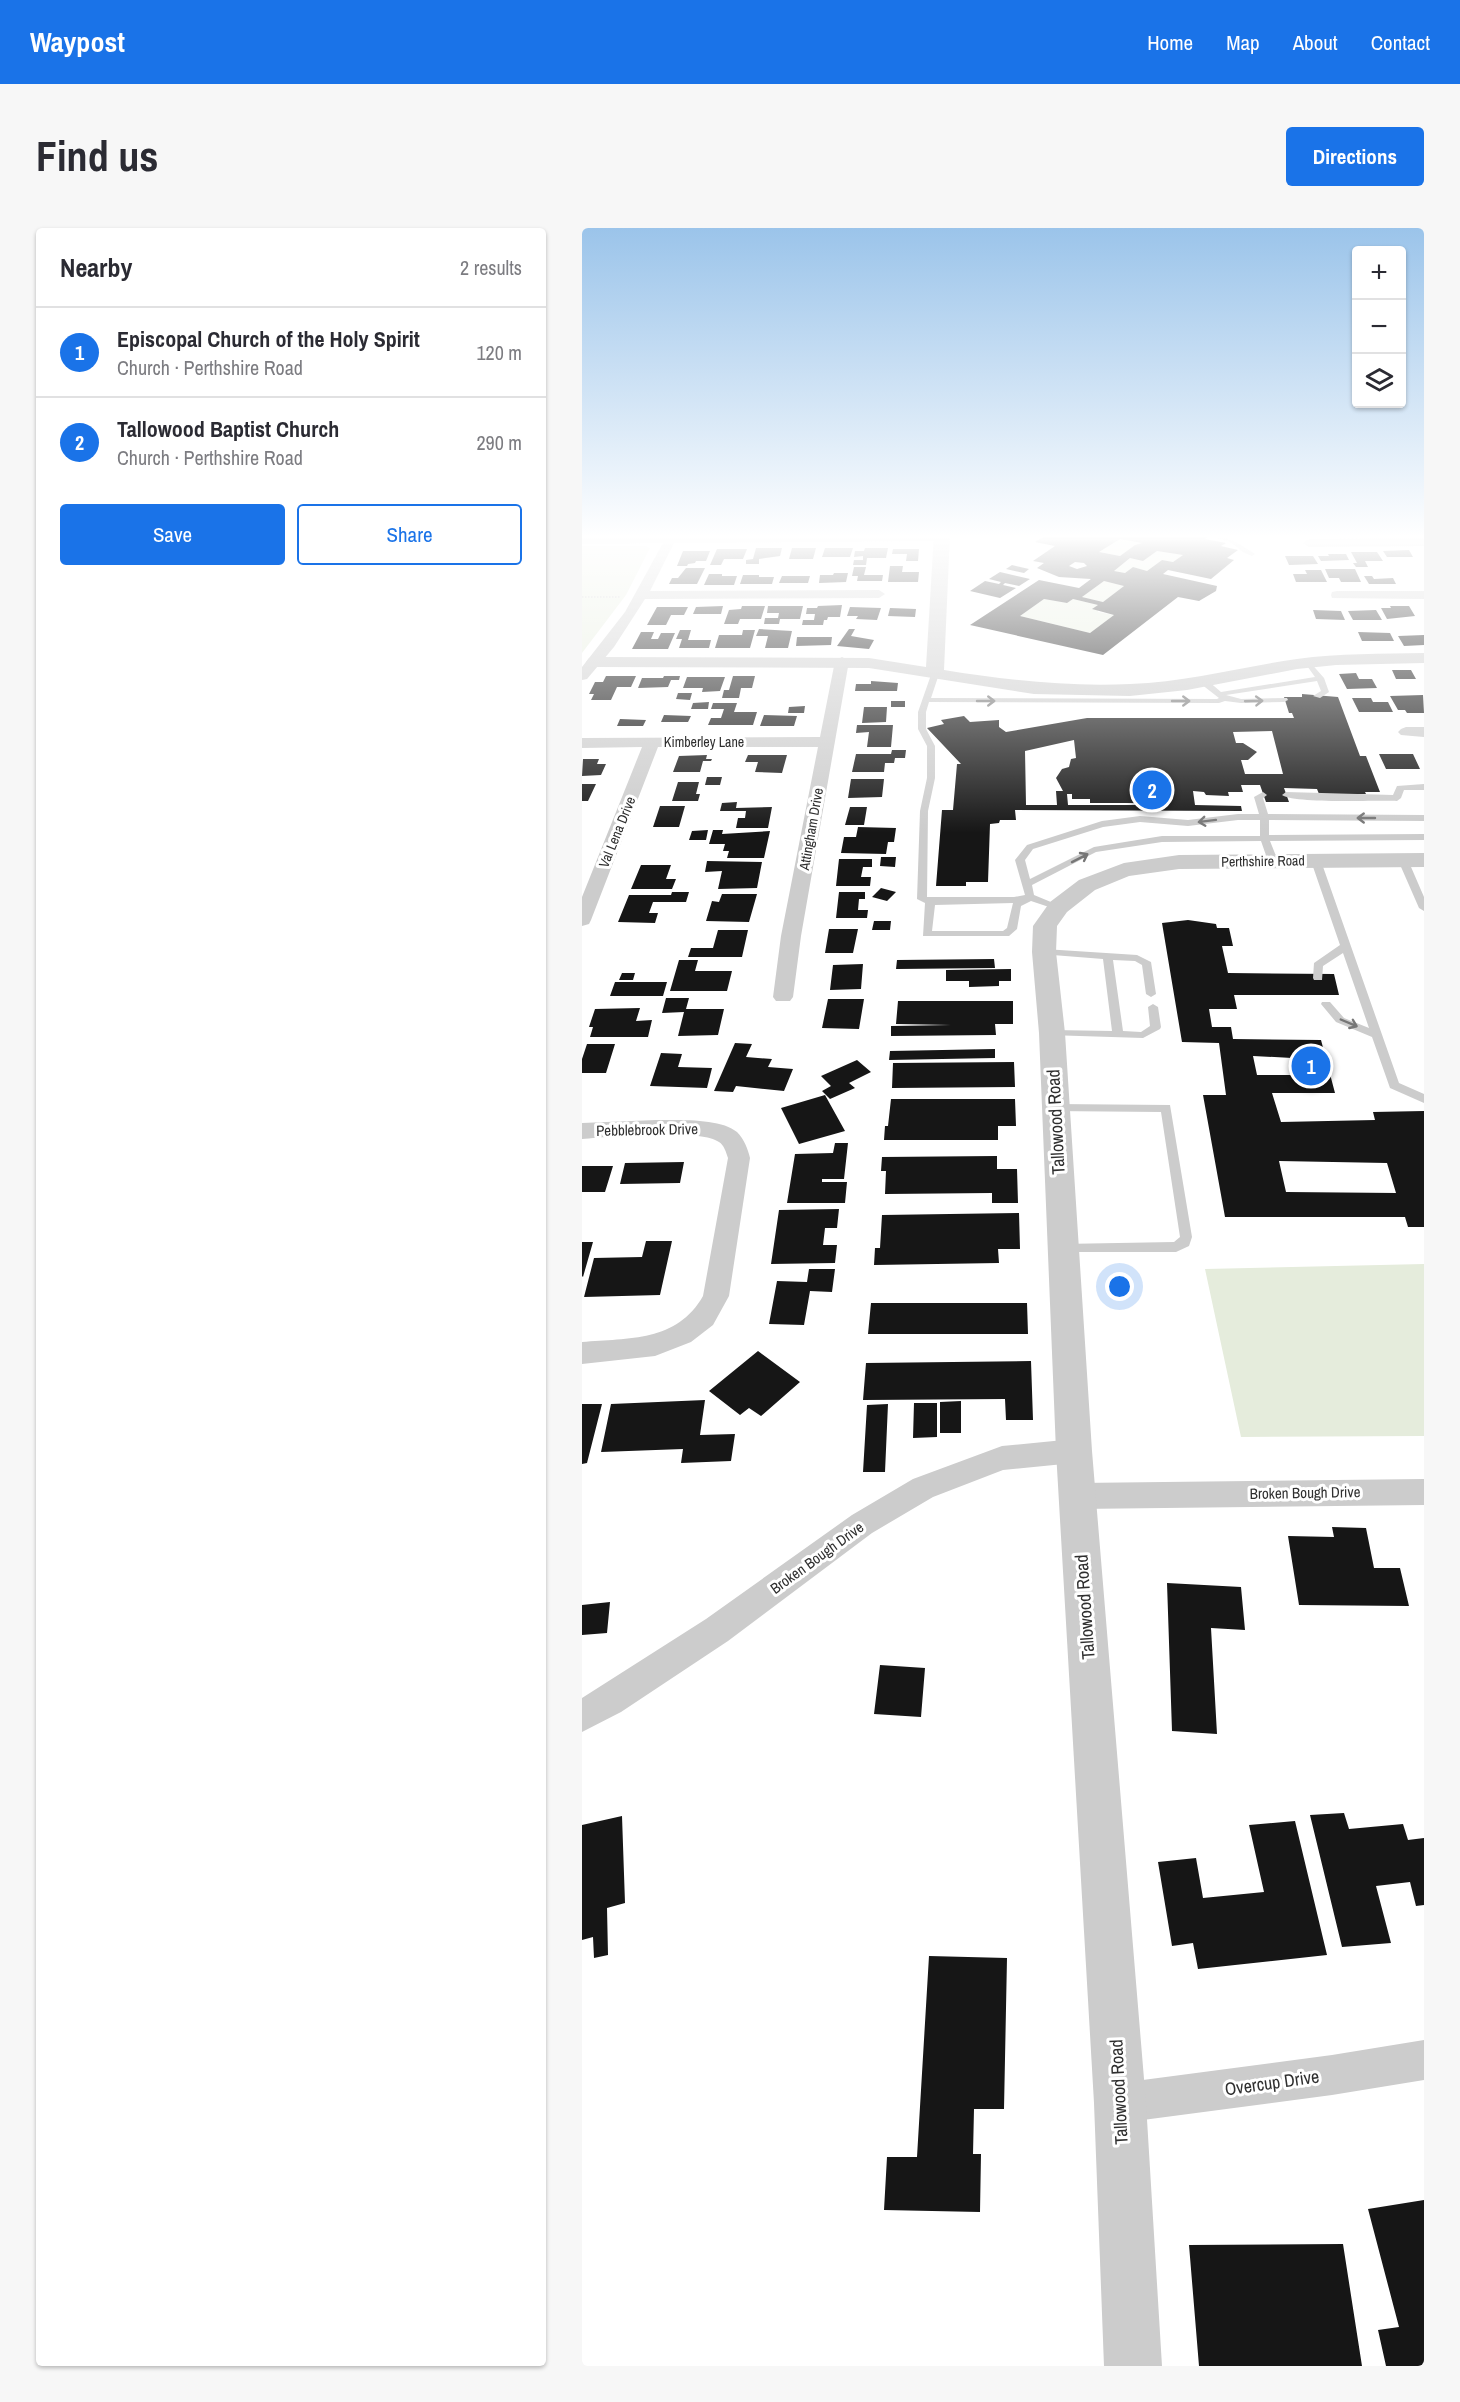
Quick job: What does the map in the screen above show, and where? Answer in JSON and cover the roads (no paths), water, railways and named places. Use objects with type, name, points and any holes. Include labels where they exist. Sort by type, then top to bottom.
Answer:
[{"type":"street","points":[[582,676],[618,634]]},
{"type":"street","points":[[935,674],[937,634]]},
{"type":"street","points":[[595,662],[842,661],[1034,688],[1134,690],[1309,668],[1359,659],[1424,658]]},
{"type":"street","name":"Attingham Drive","points":[[783,998],[842,661]]},
{"type":"street","points":[[1406,732],[1424,732]]},
{"type":"street","name":"Kimberley Lane","points":[[582,743],[826,742]]},
{"type":"street","name":"Val Lena Drive","points":[[582,920],[652,743]]},
{"type":"street","name":"Perthshire Road","points":[[1104,878],[1124,870],[1179,862],[1413,860]]},
{"type":"street","name":"Tallowood Road","points":[[1104,878],[1087,885],[1038,896],[1045,926],[1044,952],[1052,1033],[1054,1108],[1074,1451],[1120,2103],[1132,2366]]},
{"type":"street","name":"Pebblebrook Drive","points":[[582,1131],[704,1128],[726,1135],[735,1145],[739,1158],[716,1296],[704,1318],[682,1335],[656,1346],[582,1353]]},
{"type":"street","name":"Broken Bough Drive","points":[[582,1716],[609,1701],[717,1630],[862,1524],[923,1488],[1002,1458],[1074,1451]]},
{"type":"street","name":"Broken Bough Drive","points":[[1078,1496],[1424,1492]]},
{"type":"street","name":"Overcup Drive","points":[[1120,2103],[1332,2075],[1424,2060]]},
{"type":"lane","points":[[927,700],[1219,701],[1222,696],[1309,668],[1325,692],[1317,696]]},
{"type":"lane","points":[[935,674],[922,712],[922,729],[931,746],[931,778],[924,811],[922,898],[930,902],[1014,900],[1038,896]]},
{"type":"lane","points":[[1204,682],[1222,696],[1241,701],[1284,700]]},
{"type":"lane","points":[[1287,795],[1397,798],[1400,788],[1424,788]]},
{"type":"lane","points":[[1263,795],[1258,797],[1265,819],[1264,837],[1273,861]]},
{"type":"lane","points":[[1038,896],[1020,860],[1030,847],[1102,824],[1140,819],[1188,823],[1239,817],[1265,819],[1424,818]]},
{"type":"lane","points":[[930,902],[927,934],[1005,934],[1012,929],[1016,905],[1038,896],[1094,850],[1162,839],[1424,837]]},
{"type":"lane","points":[[1413,860],[1416,890],[1424,908]]},
{"type":"lane","points":[[1316,861],[1394,1084],[1424,1099]]},
{"type":"lane","points":[[1318,978],[1318,965],[1346,946]]},
{"type":"lane","points":[[1044,952],[1130,957],[1143,960],[1147,964],[1151,994]]},
{"type":"lane","points":[[1108,957],[1118,1034]]},
{"type":"lane","points":[[1326,1004],[1340,1020],[1377,1035]]},
{"type":"lane","points":[[1052,1033],[1143,1035],[1156,1027],[1153,1007]]},
{"type":"lane","points":[[1054,1108],[1166,1108],[1186,1237],[1184,1243],[1176,1247],[1062,1249]]},
{"type":"place","name":"Tallowood Baptist Church","points":[[1152,790]]},
{"type":"place","name":"Episcopal Church of the Holy Spirit","points":[[1311,1066]]}]
